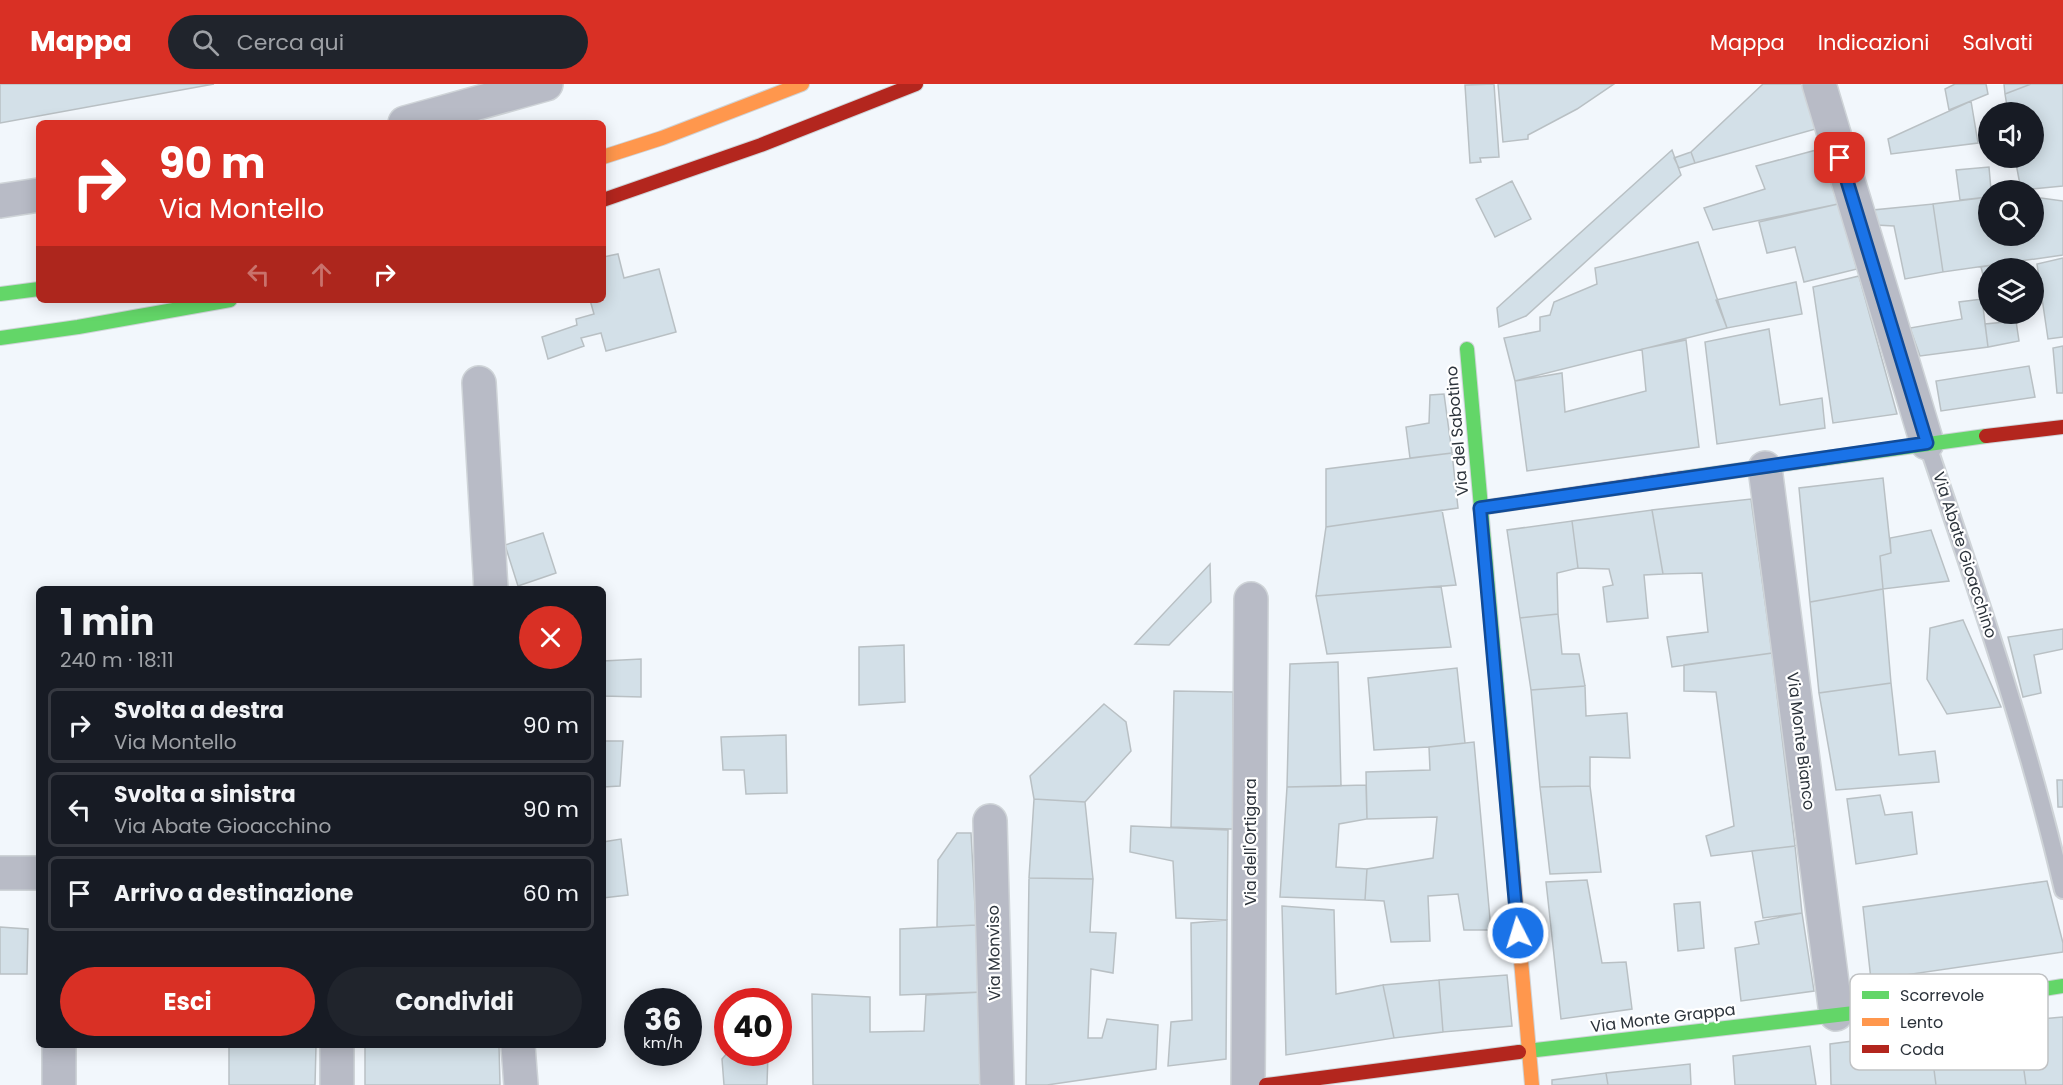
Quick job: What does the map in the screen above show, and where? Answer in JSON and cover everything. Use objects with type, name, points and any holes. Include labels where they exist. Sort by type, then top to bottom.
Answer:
[{"type":"main road","points":[[606,156],[662,138],[802,84]]},
{"type":"main road","points":[[606,199],[675,177],[798,132],[916,84]]},
{"type":"main road","points":[[0,294],[36,289]]},
{"type":"main road","points":[[0,338],[213,303]]},
{"type":"main road","name":"Via del Sabotino","points":[[1467,349],[1532,1085]]},
{"type":"main road","points":[[1480,508],[1927,443],[2063,427]]},
{"type":"main road","name":"Via Monte Grappa","points":[[2048,988],[2063,986]]},
{"type":"main road","name":"Via Monte Grappa","points":[[1266,1085],[1850,1012]]},
{"type":"street","points":[[416,120],[546,84]]},
{"type":"street","name":"Via Abate Gioacchino","points":[[1819,84],[1927,443]]},
{"type":"street","points":[[0,201],[36,195]]},
{"type":"street","points":[[479,383],[490,586]]},
{"type":"street","name":"Via Monte Bianco","points":[[1765,468],[1836,1014]]},
{"type":"street","name":"Via dell'Ortigara","points":[[1248,1085],[1251,599]]},
{"type":"street","name":"Via Monviso","points":[[990,821],[997,1085]]},
{"type":"street","points":[[0,873],[36,873]]},
{"type":"street","points":[[59,1048],[59,1085]]},
{"type":"street","points":[[337,1048],[337,1085]]},
{"type":"street","points":[[518,1048],[521,1085]]},
{"type":"lane","name":"Via Abate Gioacchino","points":[[1927,443],[2010,690],[2045,812],[2063,890]]},
{"type":"building","points":[[0,84],[214,84],[0,123]]},
{"type":"building","points":[[1494,84],[1499,157],[1480,158],[1481,162],[1470,163],[1465,85]]},
{"type":"building","points":[[1498,84],[1614,84],[1577,109],[1528,135],[1528,139],[1503,142]]},
{"type":"building","points":[[1763,84],[1806,84],[1819,128],[1695,163],[1691,152]]},
{"type":"building","points":[[1955,84],[1986,84],[1988,94],[1949,110],[1945,89]]},
{"type":"building","points":[[2004,84],[2031,84],[2005,94]]},
{"type":"building","points":[[2031,84],[2063,84],[2063,186],[2044,188],[2044,180],[2019,180],[2017,168],[2044,168],[2044,102],[2006,102],[2005,94]]},
{"type":"building","points":[[1971,101],[1978,143],[1891,154],[1888,139]]},
{"type":"building","points":[[1820,149],[1838,204],[1713,230],[1704,208],[1765,189],[1756,166]]},
{"type":"building","points":[[1672,150],[1681,175],[1526,316],[1499,327],[1497,308]]},
{"type":"building","points":[[1691,152],[1695,163],[1679,168],[1674,158]]},
{"type":"building","points":[[1989,168],[1990,180],[1978,180],[1978,198],[1960,200],[1956,170]]},
{"type":"building","points":[[1512,181],[1531,219],[1495,237],[1476,199]]},
{"type":"building","points":[[1978,198],[1978,246],[2044,246],[2044,198],[2063,201],[2063,255],[2042,258],[1978,258],[1978,267],[1943,272],[1933,204]]},
{"type":"building","points":[[1838,204],[1857,269],[1804,282],[1795,247],[1767,253],[1759,222]]},
{"type":"building","points":[[1933,204],[1943,272],[1905,279],[1894,226],[1876,225],[1873,210]]},
{"type":"building","points":[[1698,242],[1727,328],[1515,381],[1504,338],[1540,331],[1540,317],[1550,315],[1554,302],[1597,284],[1595,268]]},
{"type":"building","points":[[618,254],[624,278],[659,269],[676,332],[606,351],[601,333],[581,338],[584,346],[548,359],[542,337],[577,325],[576,319],[594,314],[591,303],[606,303],[606,256]]},
{"type":"building","points":[[2063,258],[2063,337],[2048,339],[2044,312],[2044,262]]},
{"type":"building","points":[[1859,276],[1897,414],[1833,423],[1813,287]]},
{"type":"building","points":[[1796,282],[1802,314],[1727,328],[1716,300]]},
{"type":"building","points":[[1978,300],[1978,324],[1985,324],[1988,347],[1920,356],[1910,328],[1962,319],[1959,302]]},
{"type":"building","points":[[1985,324],[2016,324],[2019,341],[1988,347]]},
{"type":"building","points":[[1769,329],[1780,405],[1822,398],[1825,428],[1717,444],[1705,342]]},
{"type":"building","points":[[1686,340],[1699,447],[1527,471],[1515,381],[1562,373],[1565,412],[1646,391],[1642,349]]},
{"type":"building","points":[[2063,346],[2063,393],[2057,393],[2053,348]]},
{"type":"building","points":[[2029,366],[2035,397],[1941,411],[1936,381]]},
{"type":"building","points":[[1444,394],[1452,453],[1410,458],[1406,427],[1429,423],[1430,395]]},
{"type":"building","points":[[1452,453],[1458,508],[1326,527],[1326,469]]},
{"type":"building","points":[[1883,478],[1891,553],[1880,556],[1883,589],[1810,602],[1799,488]]},
{"type":"building","points":[[1751,499],[1772,653],[1672,667],[1667,637],[1708,632],[1702,573],[1663,574],[1652,510]]},
{"type":"building","points":[[1442,510],[1456,585],[1316,596],[1326,527]]},
{"type":"building","points":[[1652,510],[1663,574],[1644,575],[1648,618],[1607,622],[1603,587],[1613,585],[1609,569],[1578,568],[1572,521]]},
{"type":"building","points":[[1572,521],[1578,568],[1557,573],[1558,614],[1520,618],[1507,530]]},
{"type":"building","points":[[1931,530],[1949,581],[1883,589],[1880,556],[1891,553],[1890,538]]},
{"type":"building","points":[[543,533],[556,573],[518,586],[505,545]]},
{"type":"building","points":[[1210,564],[1211,602],[1169,645],[1135,644]]},
{"type":"building","points":[[1441,586],[1451,647],[1327,654],[1316,596]]},
{"type":"building","points":[[1883,589],[1891,683],[1819,693],[1810,602]]},
{"type":"building","points":[[1558,614],[1562,654],[1579,654],[1585,686],[1531,690],[1520,618]]},
{"type":"building","points":[[1963,620],[2001,707],[1947,714],[1927,679],[1930,628]]},
{"type":"building","points":[[2063,629],[2063,649],[2034,655],[2041,693],[2023,697],[2008,637]]},
{"type":"building","points":[[904,645],[905,702],[859,705],[859,647]]},
{"type":"building","points":[[1772,653],[1795,846],[1711,856],[1706,836],[1734,826],[1716,692],[1684,691],[1684,665]]},
{"type":"building","points":[[641,659],[641,697],[606,696],[606,661]]},
{"type":"building","points":[[1338,662],[1341,786],[1287,787],[1290,664]]},
{"type":"building","points":[[1457,668],[1465,743],[1374,750],[1368,678]]},
{"type":"building","points":[[1891,683],[1899,755],[1935,751],[1939,782],[1836,790],[1819,693]]},
{"type":"building","points":[[1585,686],[1586,716],[1627,713],[1630,758],[1590,757],[1590,786],[1540,787],[1531,690]]},
{"type":"building","points":[[1174,691],[1233,692],[1233,829],[1171,827]]},
{"type":"building","points":[[1104,704],[1126,722],[1131,751],[1085,802],[1034,799],[1030,776]]},
{"type":"building","points":[[786,735],[787,793],[746,794],[744,770],[723,770],[721,737]]},
{"type":"building","points":[[606,741],[623,741],[620,786],[606,787]]},
{"type":"building","points":[[1474,742],[1491,930],[1464,930],[1458,894],[1428,896],[1430,941],[1391,942],[1384,901],[1365,900],[1367,869],[1433,858],[1437,817],[1367,819],[1366,772],[1430,770],[1429,747]]},
{"type":"building","points":[[2057,780],[2063,780],[2063,807],[2058,807]]},
{"type":"building","points":[[1366,785],[1367,819],[1339,824],[1336,867],[1367,869],[1365,900],[1280,897],[1287,787]]},
{"type":"building","points":[[1590,786],[1601,872],[1550,874],[1540,787]]},
{"type":"building","points":[[1880,795],[1885,815],[1912,812],[1917,854],[1856,864],[1847,799]]},
{"type":"building","points":[[1034,799],[1085,802],[1093,879],[1029,878]]},
{"type":"building","points":[[1131,826],[1228,830],[1227,920],[1176,918],[1173,861],[1130,852]]},
{"type":"building","points":[[957,833],[971,833],[976,925],[937,927],[938,860]]},
{"type":"building","points":[[621,839],[628,895],[606,898],[606,842]]},
{"type":"building","points":[[1795,846],[1802,913],[1763,918],[1752,851]]},
{"type":"building","points":[[1029,878],[1093,879],[1090,932],[1116,933],[1113,973],[1091,969],[1088,1038],[1102,1038],[1107,1019],[1158,1025],[1156,1069],[1047,1085],[1026,1085]]},
{"type":"building","points":[[1587,880],[1602,963],[1626,962],[1632,1009],[1561,1019],[1546,882]]},
{"type":"building","points":[[2047,881],[2063,943],[2063,952],[1912,974],[1870,974],[1863,907]]},
{"type":"building","points":[[1700,902],[1704,948],[1678,951],[1674,904]]},
{"type":"building","points":[[1282,906],[1334,910],[1336,994],[1383,985],[1394,1038],[1286,1055]]},
{"type":"building","points":[[1802,913],[1814,991],[1741,1001],[1735,948],[1759,944],[1755,922]]},
{"type":"building","points":[[1227,920],[1226,1059],[1168,1066],[1171,1022],[1192,1020],[1191,923]]},
{"type":"building","points":[[976,925],[983,992],[900,995],[900,929]]},
{"type":"building","points":[[0,927],[28,929],[27,974],[0,974]]},
{"type":"building","points":[[1507,975],[1512,1026],[1443,1032],[1439,980]]},
{"type":"building","points":[[1439,980],[1443,1032],[1394,1038],[1383,985]]},
{"type":"building","points":[[983,992],[984,1085],[813,1085],[812,994],[870,997],[870,1032],[924,1031],[926,995]]},
{"type":"building","points":[[2063,1017],[2063,1085],[2026,1085],[2024,1070],[2048,1070],[2048,1018]]},
{"type":"building","points":[[1850,1041],[1850,1070],[1934,1070],[1936,1085],[1831,1085],[1830,1044]]},
{"type":"building","points":[[1810,1046],[1816,1085],[1735,1085],[1733,1056]]},
{"type":"building","points":[[229,1048],[316,1048],[315,1085],[229,1085]]},
{"type":"building","points":[[365,1048],[499,1048],[500,1085],[365,1085]]},
{"type":"building","points":[[1690,1064],[1691,1085],[1608,1085],[1606,1073]]},
{"type":"building","points":[[723,1066],[768,1066],[767,1085],[724,1085]]},
{"type":"building","points":[[1934,1070],[2024,1070],[2026,1085],[1936,1085]]},
{"type":"building","points":[[1606,1073],[1608,1085],[1552,1085],[1552,1080]]},
{"type":"traffic: fast","points":[[0,294],[36,289]]},
{"type":"traffic: fast","points":[[0,338],[213,303]]},
{"type":"traffic: fast","points":[[1467,349],[1513,870]]},
{"type":"traffic: fast","points":[[1684,478],[1986,436]]},
{"type":"traffic: fast","points":[[2048,988],[2063,986]]},
{"type":"traffic: fast","points":[[1519,1052],[1850,1014]]},
{"type":"traffic: slow","points":[[606,156],[662,138],[802,84]]},
{"type":"traffic: slow","points":[[1513,870],[1532,1085]]},
{"type":"traffic: jam","points":[[606,199],[761,145],[916,84]]},
{"type":"traffic: jam","points":[[1986,436],[2063,427]]},
{"type":"traffic: jam","points":[[1480,508],[1684,478]]},
{"type":"traffic: jam","points":[[1266,1085],[1519,1052]]},
{"type":"route","points":[[1518,933],[1480,508],[1927,443],[1840,158]]}]
